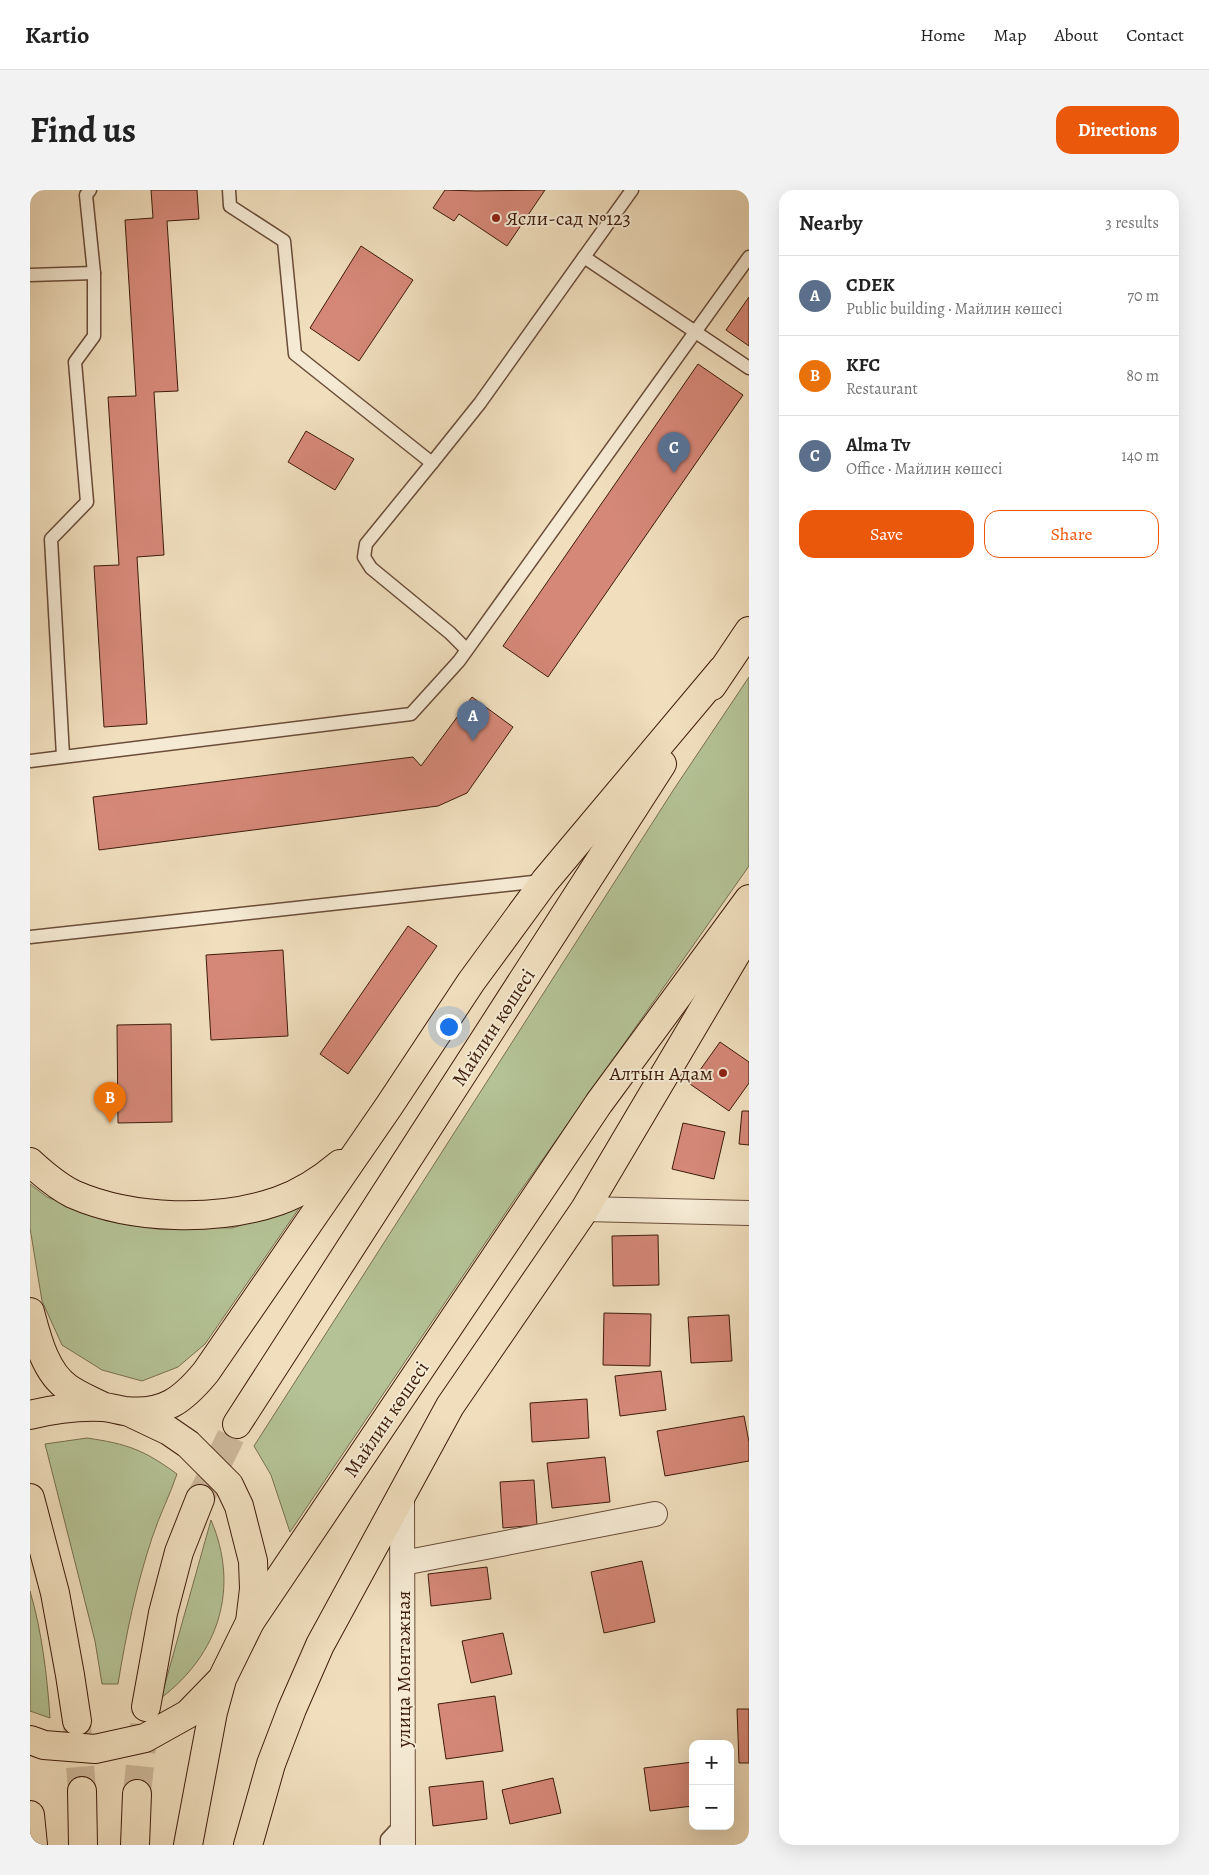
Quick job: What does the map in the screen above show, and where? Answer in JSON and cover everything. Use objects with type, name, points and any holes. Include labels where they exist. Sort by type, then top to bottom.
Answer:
[{"type":"main road","name":"Майлин көшесі","points":[[237,1424],[722,670],[749,631]]},
{"type":"main road","points":[[30,1415],[66,1407],[141,1411],[164,1408],[176,1402],[192,1389],[206,1372],[360,1148],[471,982],[544,881],[722,670]]},
{"type":"main road","name":"Майлин көшесі","points":[[250,1622],[599,1102],[749,899]]},
{"type":"main road","points":[[248,1845],[272,1764],[292,1709],[320,1645],[402,1493],[450,1406],[585,1210],[749,932]]},
{"type":"main road","points":[[30,1162],[51,1180],[71,1193],[95,1202],[125,1209],[191,1216],[253,1208],[280,1201],[319,1182],[360,1148]]},
{"type":"main road","points":[[30,1312],[51,1370],[68,1388],[169,1431],[188,1444],[229,1485],[239,1506],[253,1561],[254,1588],[250,1622],[222,1679],[211,1721],[188,1845]]},
{"type":"main road","points":[[30,1498],[55,1593],[77,1721]]},
{"type":"main road","points":[[146,1706],[165,1604],[179,1552],[200,1499]]},
{"type":"main road","points":[[30,1740],[44,1744],[95,1749],[145,1738],[188,1714],[222,1679]]},
{"type":"main road","points":[[82,1791],[83,1845]]},
{"type":"main road","points":[[135,1845],[137,1794]]},
{"type":"main road","points":[[30,1815],[33,1845]]},
{"type":"street","points":[[585,1210],[749,1213]]},
{"type":"street","name":"улица Монтажная","points":[[402,1493],[403,1834]]},
{"type":"street","points":[[403,1563],[655,1514]]},
{"type":"lane","points":[[63,756],[52,539],[87,502],[75,362],[94,336],[94,273],[86,195],[90,190]]},
{"type":"lane","points":[[229,190],[230,206],[284,241],[295,354],[432,463]]},
{"type":"lane","points":[[466,649],[450,633],[371,568],[364,557],[366,544],[480,403],[632,190]]},
{"type":"lane","points":[[584,256],[749,368]]},
{"type":"lane","points":[[30,760],[411,714],[459,661],[749,257]]},
{"type":"lane","points":[[30,276],[94,273]]},
{"type":"lane","points":[[30,937],[544,881]]},
{"type":"lane","points":[[386,1845],[387,1838],[403,1834]]},
{"type":"green space","points":[[749,677],[749,866],[519,1193],[290,1532],[271,1475],[254,1446],[674,789]]},
{"type":"green space","points":[[30,1184],[47,1197],[94,1215],[169,1226],[232,1228],[300,1207],[205,1344],[178,1367],[142,1381],[102,1370],[62,1345],[42,1301],[30,1228]]},
{"type":"green space","points":[[87,1438],[135,1449],[155,1459],[177,1474],[146,1556],[136,1592],[118,1684],[102,1684],[95,1641],[45,1444]]},
{"type":"green space","points":[[211,1520],[220,1545],[224,1570],[223,1595],[219,1618],[210,1640],[197,1661],[181,1681],[161,1698]]},
{"type":"green space","points":[[30,1591],[38,1622],[50,1718],[30,1711]]},
{"type":"building","points":[[151,190],[197,190],[199,219],[167,221],[178,391],[154,392],[164,555],[137,557],[147,724],[104,727],[94,566],[119,565],[108,397],[136,396],[125,220],[153,218]]},
{"type":"building","name":"Ясли-сад №123","points":[[445,190],[545,190],[507,246],[459,214],[454,221],[433,208]]},
{"type":"building","points":[[361,246],[413,280],[359,361],[310,328]]},
{"type":"building","points":[[749,297],[749,346],[726,330]]},
{"type":"building","points":[[698,364],[743,395],[548,677],[503,646]]},
{"type":"building","points":[[306,431],[354,459],[335,490],[288,462]]},
{"type":"building","points":[[472,697],[513,727],[467,793],[438,806],[99,850],[93,797],[413,757],[421,766]]},
{"type":"building","points":[[408,926],[437,946],[348,1074],[320,1054]]},
{"type":"building","points":[[283,950],[288,1036],[211,1040],[206,955]]},
{"type":"building","points":[[171,1024],[172,1122],[118,1123],[117,1025]]},
{"type":"building","name":"Алтын Адам","points":[[720,1042],[749,1062],[749,1083],[729,1111],[690,1084]]},
{"type":"building","points":[[742,1111],[749,1111],[749,1145],[739,1144]]},
{"type":"building","points":[[683,1123],[725,1132],[714,1179],[672,1169]]},
{"type":"building","points":[[658,1235],[659,1285],[613,1286],[612,1236]]},
{"type":"building","points":[[604,1313],[651,1314],[650,1366],[603,1365]]},
{"type":"building","points":[[729,1315],[732,1361],[691,1363],[688,1317]]},
{"type":"building","points":[[661,1371],[666,1410],[620,1416],[615,1376]]},
{"type":"building","points":[[587,1399],[589,1438],[532,1442],[530,1403]]},
{"type":"building","points":[[744,1416],[749,1442],[749,1461],[665,1476],[657,1431]]},
{"type":"building","points":[[605,1457],[610,1502],[552,1508],[547,1463]]},
{"type":"building","points":[[534,1480],[537,1525],[503,1528],[500,1482]]},
{"type":"building","points":[[642,1561],[655,1622],[604,1633],[591,1572]]},
{"type":"building","points":[[487,1567],[491,1599],[431,1606],[428,1574]]},
{"type":"building","points":[[503,1633],[512,1674],[471,1683],[462,1641]]},
{"type":"building","points":[[495,1696],[503,1751],[446,1759],[438,1704]]},
{"type":"building","points":[[737,1709],[749,1709],[749,1763],[739,1763]]},
{"type":"building","points":[[689,1762],[689,1806],[650,1811],[644,1768]]},
{"type":"building","points":[[553,1778],[561,1813],[510,1824],[502,1790]]},
{"type":"building","points":[[483,1781],[487,1819],[433,1826],[429,1787]]},
{"type":"tunnel","points":[[200,1499],[237,1424]]},
{"type":"tunnel","points":[[137,1794],[146,1707]]},
{"type":"tunnel","points":[[77,1725],[82,1791]]},
{"type":"place","name":"Ясли-сад №123","points":[[496,218]]},
{"type":"place","name":"Alma Tv","points":[[674,473]]},
{"type":"place","name":"CDEK","points":[[473,741]]},
{"type":"place","name":"Алтын Адам","points":[[723,1073]]},
{"type":"place","name":"KFC","points":[[110,1123]]}]
